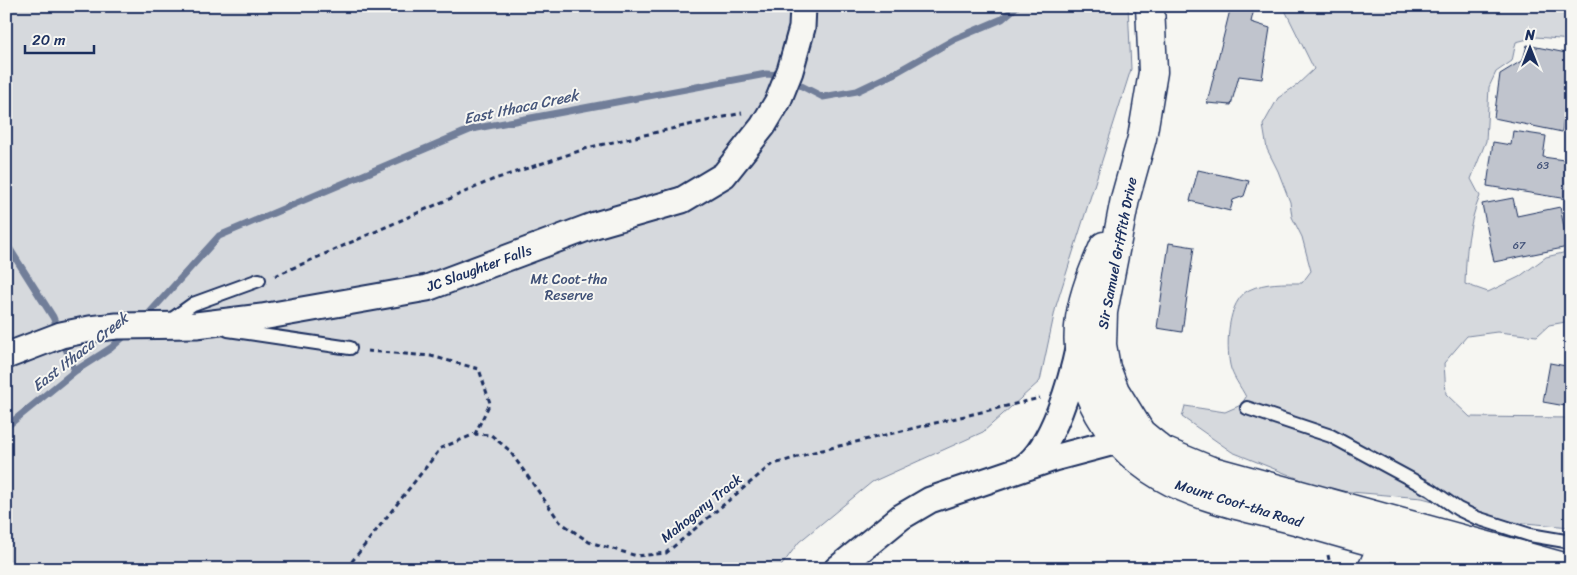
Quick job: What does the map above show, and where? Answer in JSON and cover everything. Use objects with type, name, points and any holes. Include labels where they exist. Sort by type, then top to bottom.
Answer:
[{"type":"main road","name":"Sir Samuel Griffith Drive","points":[[1150,6],[1153,72],[1142,138],[1125,199],[1103,312],[1102,345],[1106,368],[1117,397],[1135,426],[1149,441],[1172,456],[1209,470],[1394,520]]},
{"type":"main road","name":"Mount Coot-tha Road","points":[[1125,199],[1087,288],[1080,317],[1079,345],[1083,372],[1090,396],[1105,423],[1118,441],[1151,471],[1192,491],[1383,545],[1421,561],[1478,569]]},
{"type":"main road","points":[[1118,441],[1149,441]]},
{"type":"main road","points":[[1372,569],[1394,520]]},
{"type":"main road","points":[[1394,520],[1421,561]]},
{"type":"main road","points":[[1394,520],[1571,569]]},
{"type":"street","name":"JC Slaughter Falls","points":[[6,356],[54,338],[117,326],[196,324],[262,317],[427,288],[594,225],[682,200],[724,175],[763,126],[776,105],[790,71],[802,28],[803,6]]},
{"type":"street","points":[[1018,470],[1033,460],[1048,436],[1074,367],[1079,345]]},
{"type":"street","points":[[837,569],[884,530],[917,506],[936,497],[1070,453],[1118,441]]},
{"type":"lane","points":[[164,324],[193,304],[259,280]]},
{"type":"lane","points":[[196,324],[350,348]]},
{"type":"lane","points":[[1247,408],[1331,436],[1431,490],[1458,509],[1477,518],[1530,535],[1571,542]]},
{"type":"path","points":[[259,280],[270,278],[510,174],[592,147],[776,105]]},
{"type":"path","points":[[346,569],[442,448],[475,434],[490,403],[479,369],[431,356],[377,353],[350,348]]},
{"type":"path","name":"Mahogany Track","points":[[475,434],[491,435],[508,450],[560,522],[589,542],[636,556],[666,553],[771,465],[814,452],[1031,398],[1049,397]]},
{"type":"green space","name":"Mt Coot-tha Reserve","points":[[6,6],[1128,6],[1131,69],[1056,306],[1040,381],[983,432],[872,482],[799,542],[779,569],[6,569]]},
{"type":"green space","points":[[1283,6],[1571,6],[1571,40],[1536,37],[1516,42],[1512,61],[1496,72],[1489,87],[1486,141],[1471,179],[1480,196],[1468,239],[1465,284],[1488,292],[1519,277],[1546,257],[1571,251],[1571,321],[1549,325],[1537,336],[1497,332],[1467,336],[1444,363],[1446,394],[1470,417],[1571,418],[1571,527],[1513,522],[1422,498],[1327,490],[1232,452],[1182,417],[1185,406],[1225,412],[1241,405],[1246,397],[1231,369],[1228,346],[1232,313],[1236,304],[1242,296],[1255,287],[1302,283],[1311,271],[1302,237],[1292,217],[1290,202],[1267,149],[1263,125],[1278,98],[1297,85],[1314,69]]},
{"type":"building","points":[[1231,6],[1254,9],[1251,22],[1270,28],[1262,79],[1239,76],[1231,105],[1207,103]]},
{"type":"building","points":[[1527,45],[1571,54],[1571,110],[1565,109],[1562,132],[1494,118],[1500,74],[1523,60]]},
{"type":"building","points":[[1513,131],[1546,136],[1543,157],[1571,161],[1567,199],[1487,186],[1493,142],[1511,145]]},
{"type":"building","points":[[1198,170],[1249,181],[1244,196],[1233,200],[1230,211],[1190,201]]},
{"type":"building","points":[[1513,198],[1517,216],[1560,207],[1568,247],[1494,262],[1482,204]]},
{"type":"building","points":[[1169,243],[1194,247],[1182,332],[1157,328]]},
{"type":"building","points":[[1550,363],[1571,367],[1571,407],[1543,402]]},
{"type":"waterway","name":"East Ithaca Creek","points":[[144,319],[219,236],[472,129],[766,74],[780,75],[823,97],[857,91],[895,73],[955,39],[1002,19],[1017,6]]},
{"type":"waterway","points":[[6,243],[53,317],[75,371]]},
{"type":"waterway","name":"East Ithaca Creek","points":[[6,427],[75,371],[111,348],[128,333]]}]
